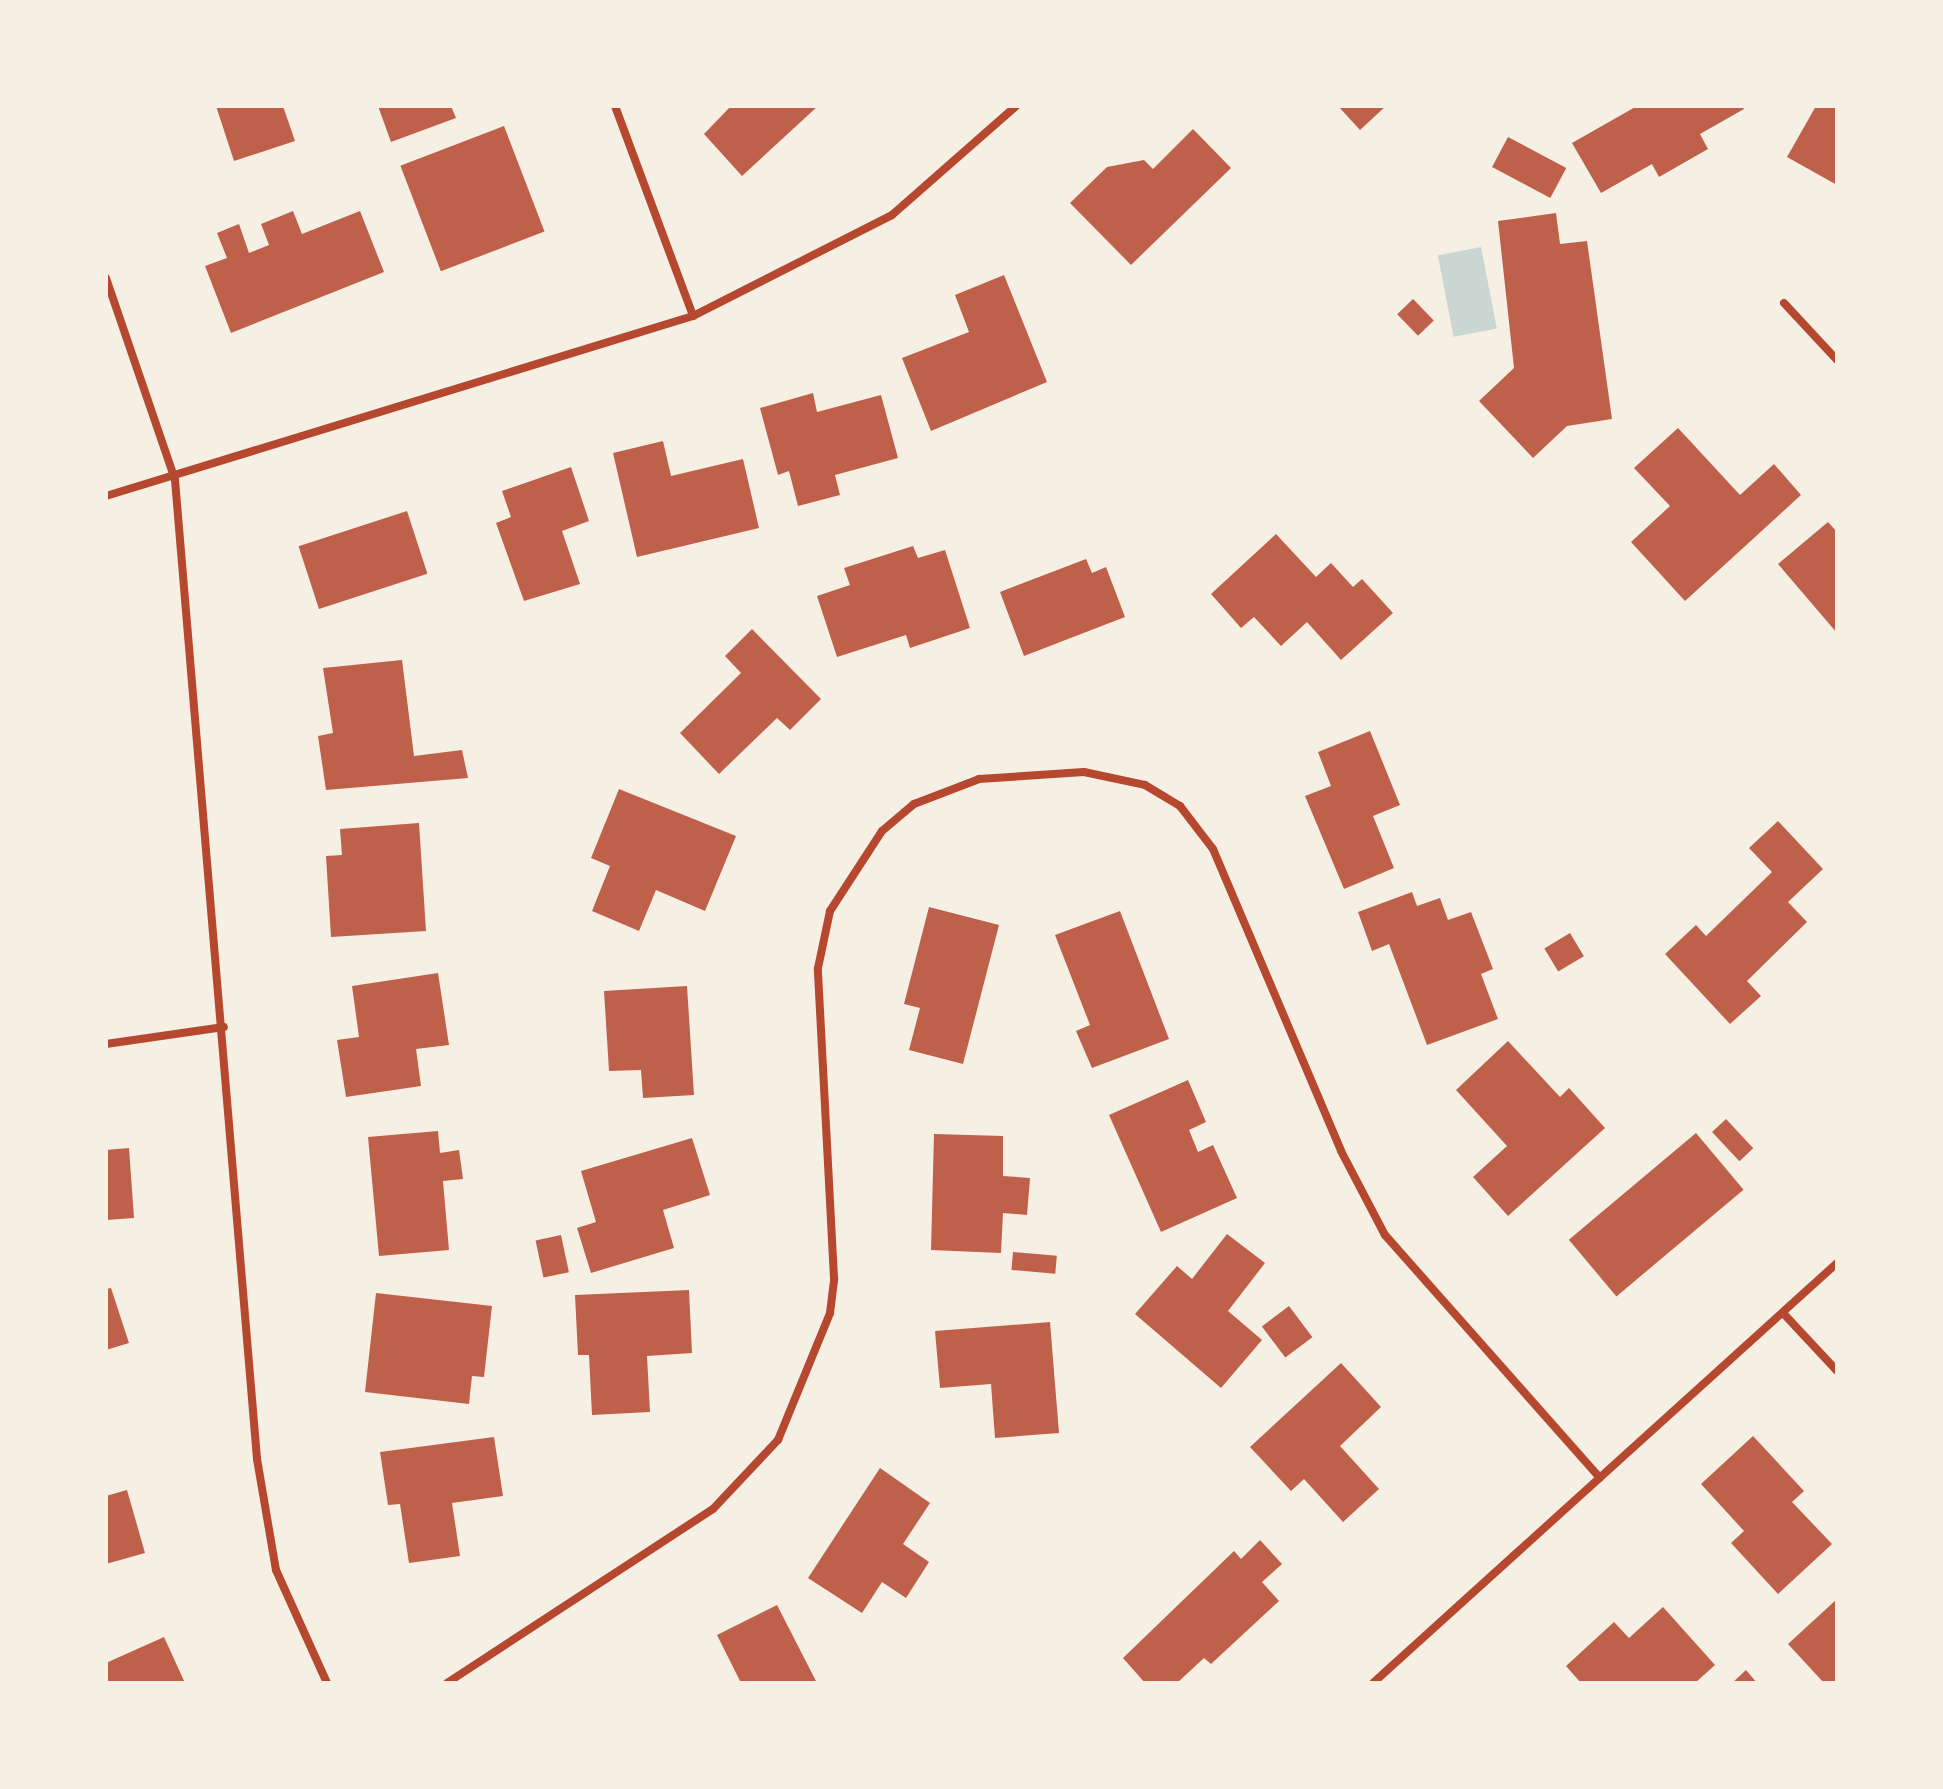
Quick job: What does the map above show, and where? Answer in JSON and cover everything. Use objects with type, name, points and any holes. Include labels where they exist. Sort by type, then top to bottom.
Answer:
[{"type":"street","points":[[615,106],[693,316]]},
{"type":"street","points":[[106,496],[175,480],[693,316],[892,215],[1016,106]]},
{"type":"street","points":[[106,278],[175,480],[266,1521],[276,1570],[327,1683]]},
{"type":"street","points":[[1784,303],[1837,360]]},
{"type":"street","points":[[447,1683],[713,1509],[778,1440],[825,1328],[834,1278],[818,968],[830,911],[882,831],[914,804],[979,779],[1084,772],[1145,785],[1180,806],[1213,849],[1341,1151],[1385,1235],[1600,1478]]},
{"type":"street","points":[[106,1044],[224,1027]]},
{"type":"street","points":[[1373,1683],[1837,1263]]},
{"type":"street","points":[[1783,1313],[1837,1371]]},
{"type":"shaded area","points":[[1481,247],[1497,328],[1454,337],[1438,255]]},
{"type":"building","points":[[216,106],[283,106],[295,141],[234,161]]},
{"type":"building","points":[[378,106],[451,106],[456,118],[391,142]]},
{"type":"building","points":[[731,106],[818,106],[742,176],[704,134]]},
{"type":"building","points":[[1338,106],[1386,106],[1360,130]]},
{"type":"building","points":[[1637,106],[1742,106],[1744,109],[1700,134],[1708,149],[1659,177],[1652,164],[1601,193],[1572,143]]},
{"type":"building","points":[[1816,106],[1837,106],[1837,185],[1787,157]]},
{"type":"building","points":[[504,126],[544,231],[441,271],[400,166]]},
{"type":"building","points":[[1193,129],[1231,168],[1131,265],[1070,203],[1107,167],[1144,160],[1153,169]]},
{"type":"building","points":[[1508,137],[1566,168],[1550,198],[1492,167]]},
{"type":"building","points":[[293,211],[302,234],[360,211],[384,272],[231,333],[205,266],[227,258],[217,233],[239,224],[249,253],[269,245],[261,224]]},
{"type":"building","points":[[1556,213],[1560,244],[1587,241],[1612,419],[1567,426],[1533,458],[1479,401],[1514,368],[1498,221]]},
{"type":"building","points":[[1004,275],[1047,382],[931,431],[902,358],[969,332],[955,295]]},
{"type":"building","points":[[1413,299],[1434,321],[1418,336],[1397,314]]},
{"type":"building","points":[[813,393],[817,412],[881,395],[898,458],[835,475],[840,495],[798,506],[789,471],[778,475],[760,408]]},
{"type":"building","points":[[1678,428],[1740,495],[1774,464],[1801,495],[1685,601],[1631,542],[1670,506],[1634,468]]},
{"type":"building","points":[[663,441],[671,476],[743,459],[759,528],[637,557],[613,453]]},
{"type":"building","points":[[571,467],[589,521],[562,531],[580,584],[524,601],[496,523],[511,517],[502,491]]},
{"type":"building","points":[[407,511],[427,574],[319,609],[299,546]]},
{"type":"building","points":[[1828,522],[1837,532],[1837,633],[1778,564]]},
{"type":"building","points":[[1276,534],[1316,577],[1331,563],[1353,587],[1362,579],[1393,613],[1341,660],[1307,622],[1281,646],[1254,617],[1241,628],[1211,594]]},
{"type":"building","points":[[913,546],[918,558],[945,550],[970,628],[910,648],[906,635],[837,657],[817,596],[850,585],[844,568]]},
{"type":"building","points":[[1086,559],[1092,573],[1106,567],[1125,617],[1024,656],[1000,592]]},
{"type":"building","points":[[752,629],[821,699],[790,730],[777,718],[719,774],[680,733],[741,673],[725,656]]},
{"type":"building","points":[[402,660],[414,756],[462,750],[468,778],[326,790],[318,736],[333,733],[323,668]]},
{"type":"building","points":[[1370,731],[1400,805],[1373,816],[1394,868],[1344,889],[1305,796],[1331,786],[1318,752]]},
{"type":"building","points":[[619,789],[736,836],[705,911],[656,890],[639,931],[592,911],[610,866],[591,858]]},
{"type":"building","points":[[1778,821],[1823,869],[1788,902],[1807,922],[1747,981],[1761,996],[1730,1024],[1665,954],[1696,925],[1706,936],[1772,872],[1749,848]]},
{"type":"building","points":[[419,823],[426,931],[331,937],[326,856],[342,855],[340,829]]},
{"type":"building","points":[[1412,892],[1417,906],[1440,898],[1448,920],[1471,912],[1493,969],[1481,974],[1498,1019],[1427,1045],[1389,944],[1372,951],[1358,912]]},
{"type":"building","points":[[929,907],[999,925],[963,1064],[909,1050],[920,1008],[904,1004]]},
{"type":"building","points":[[1120,911],[1169,1039],[1092,1068],[1076,1031],[1090,1025],[1055,935]]},
{"type":"building","points":[[1570,933],[1584,956],[1558,972],[1544,948]]},
{"type":"building","points":[[438,973],[449,1045],[416,1049],[421,1086],[346,1097],[337,1040],[359,1037],[352,986]]},
{"type":"building","points":[[687,986],[694,1095],[643,1098],[641,1070],[609,1071],[604,991]]},
{"type":"building","points":[[1508,1041],[1560,1097],[1569,1088],[1605,1128],[1508,1216],[1473,1177],[1507,1146],[1456,1090]]},
{"type":"building","points":[[1188,1080],[1206,1122],[1189,1130],[1198,1152],[1213,1145],[1237,1198],[1161,1232],[1109,1115]]},
{"type":"building","points":[[1726,1119],[1753,1148],[1739,1161],[1712,1132]]},
{"type":"building","points":[[438,1131],[440,1153],[459,1150],[463,1179],[443,1181],[449,1250],[379,1256],[368,1137]]},
{"type":"building","points":[[1696,1133],[1744,1190],[1616,1296],[1569,1240]]},
{"type":"building","points":[[934,1134],[1003,1136],[1003,1176],[1030,1178],[1027,1215],[1003,1213],[1001,1253],[931,1250]]},
{"type":"building","points":[[692,1138],[710,1195],[663,1210],[674,1248],[591,1273],[577,1228],[596,1222],[581,1171]]},
{"type":"building","points":[[129,1148],[134,1218],[106,1220],[106,1150]]},
{"type":"building","points":[[1227,1234],[1265,1263],[1228,1311],[1262,1340],[1221,1388],[1135,1314],[1177,1266],[1192,1279]]},
{"type":"building","points":[[561,1235],[569,1272],[543,1278],[536,1240]]},
{"type":"building","points":[[1013,1252],[1057,1256],[1055,1274],[1011,1270]]},
{"type":"building","points":[[111,1288],[129,1343],[106,1350],[106,1289]]},
{"type":"building","points":[[689,1290],[692,1353],[647,1356],[650,1412],[592,1415],[589,1355],[578,1355],[575,1295]]},
{"type":"building","points":[[376,1293],[492,1306],[484,1377],[472,1376],[469,1404],[365,1392]]},
{"type":"building","points":[[1289,1306],[1312,1337],[1285,1358],[1262,1326]]},
{"type":"building","points":[[1050,1322],[1059,1433],[995,1438],[991,1384],[940,1388],[935,1331]]},
{"type":"building","points":[[1341,1363],[1381,1407],[1340,1446],[1379,1489],[1343,1522],[1304,1479],[1291,1491],[1250,1447]]},
{"type":"building","points":[[1753,1436],[1804,1491],[1792,1502],[1832,1544],[1778,1594],[1731,1543],[1744,1531],[1701,1484]]},
{"type":"building","points":[[494,1437],[503,1496],[452,1503],[460,1556],[409,1563],[400,1504],[388,1505],[380,1452]]},
{"type":"building","points":[[880,1468],[930,1503],[903,1544],[929,1562],[906,1598],[882,1582],[862,1613],[808,1578]]},
{"type":"building","points":[[127,1490],[145,1553],[106,1564],[106,1496]]},
{"type":"building","points":[[1260,1540],[1282,1564],[1262,1582],[1279,1601],[1211,1664],[1204,1658],[1177,1683],[1145,1683],[1123,1658],[1234,1551],[1241,1559]]},
{"type":"building","points":[[1837,1599],[1837,1683],[1824,1683],[1788,1644]]},
{"type":"building","points":[[777,1605],[817,1683],[741,1683],[717,1635]]},
{"type":"building","points":[[1663,1607],[1715,1665],[1695,1683],[1581,1683],[1566,1666],[1614,1622],[1629,1638]]},
{"type":"building","points":[[164,1637],[185,1683],[106,1683],[106,1663]]},
{"type":"building","points":[[1746,1670],[1757,1683],[1732,1683]]}]
